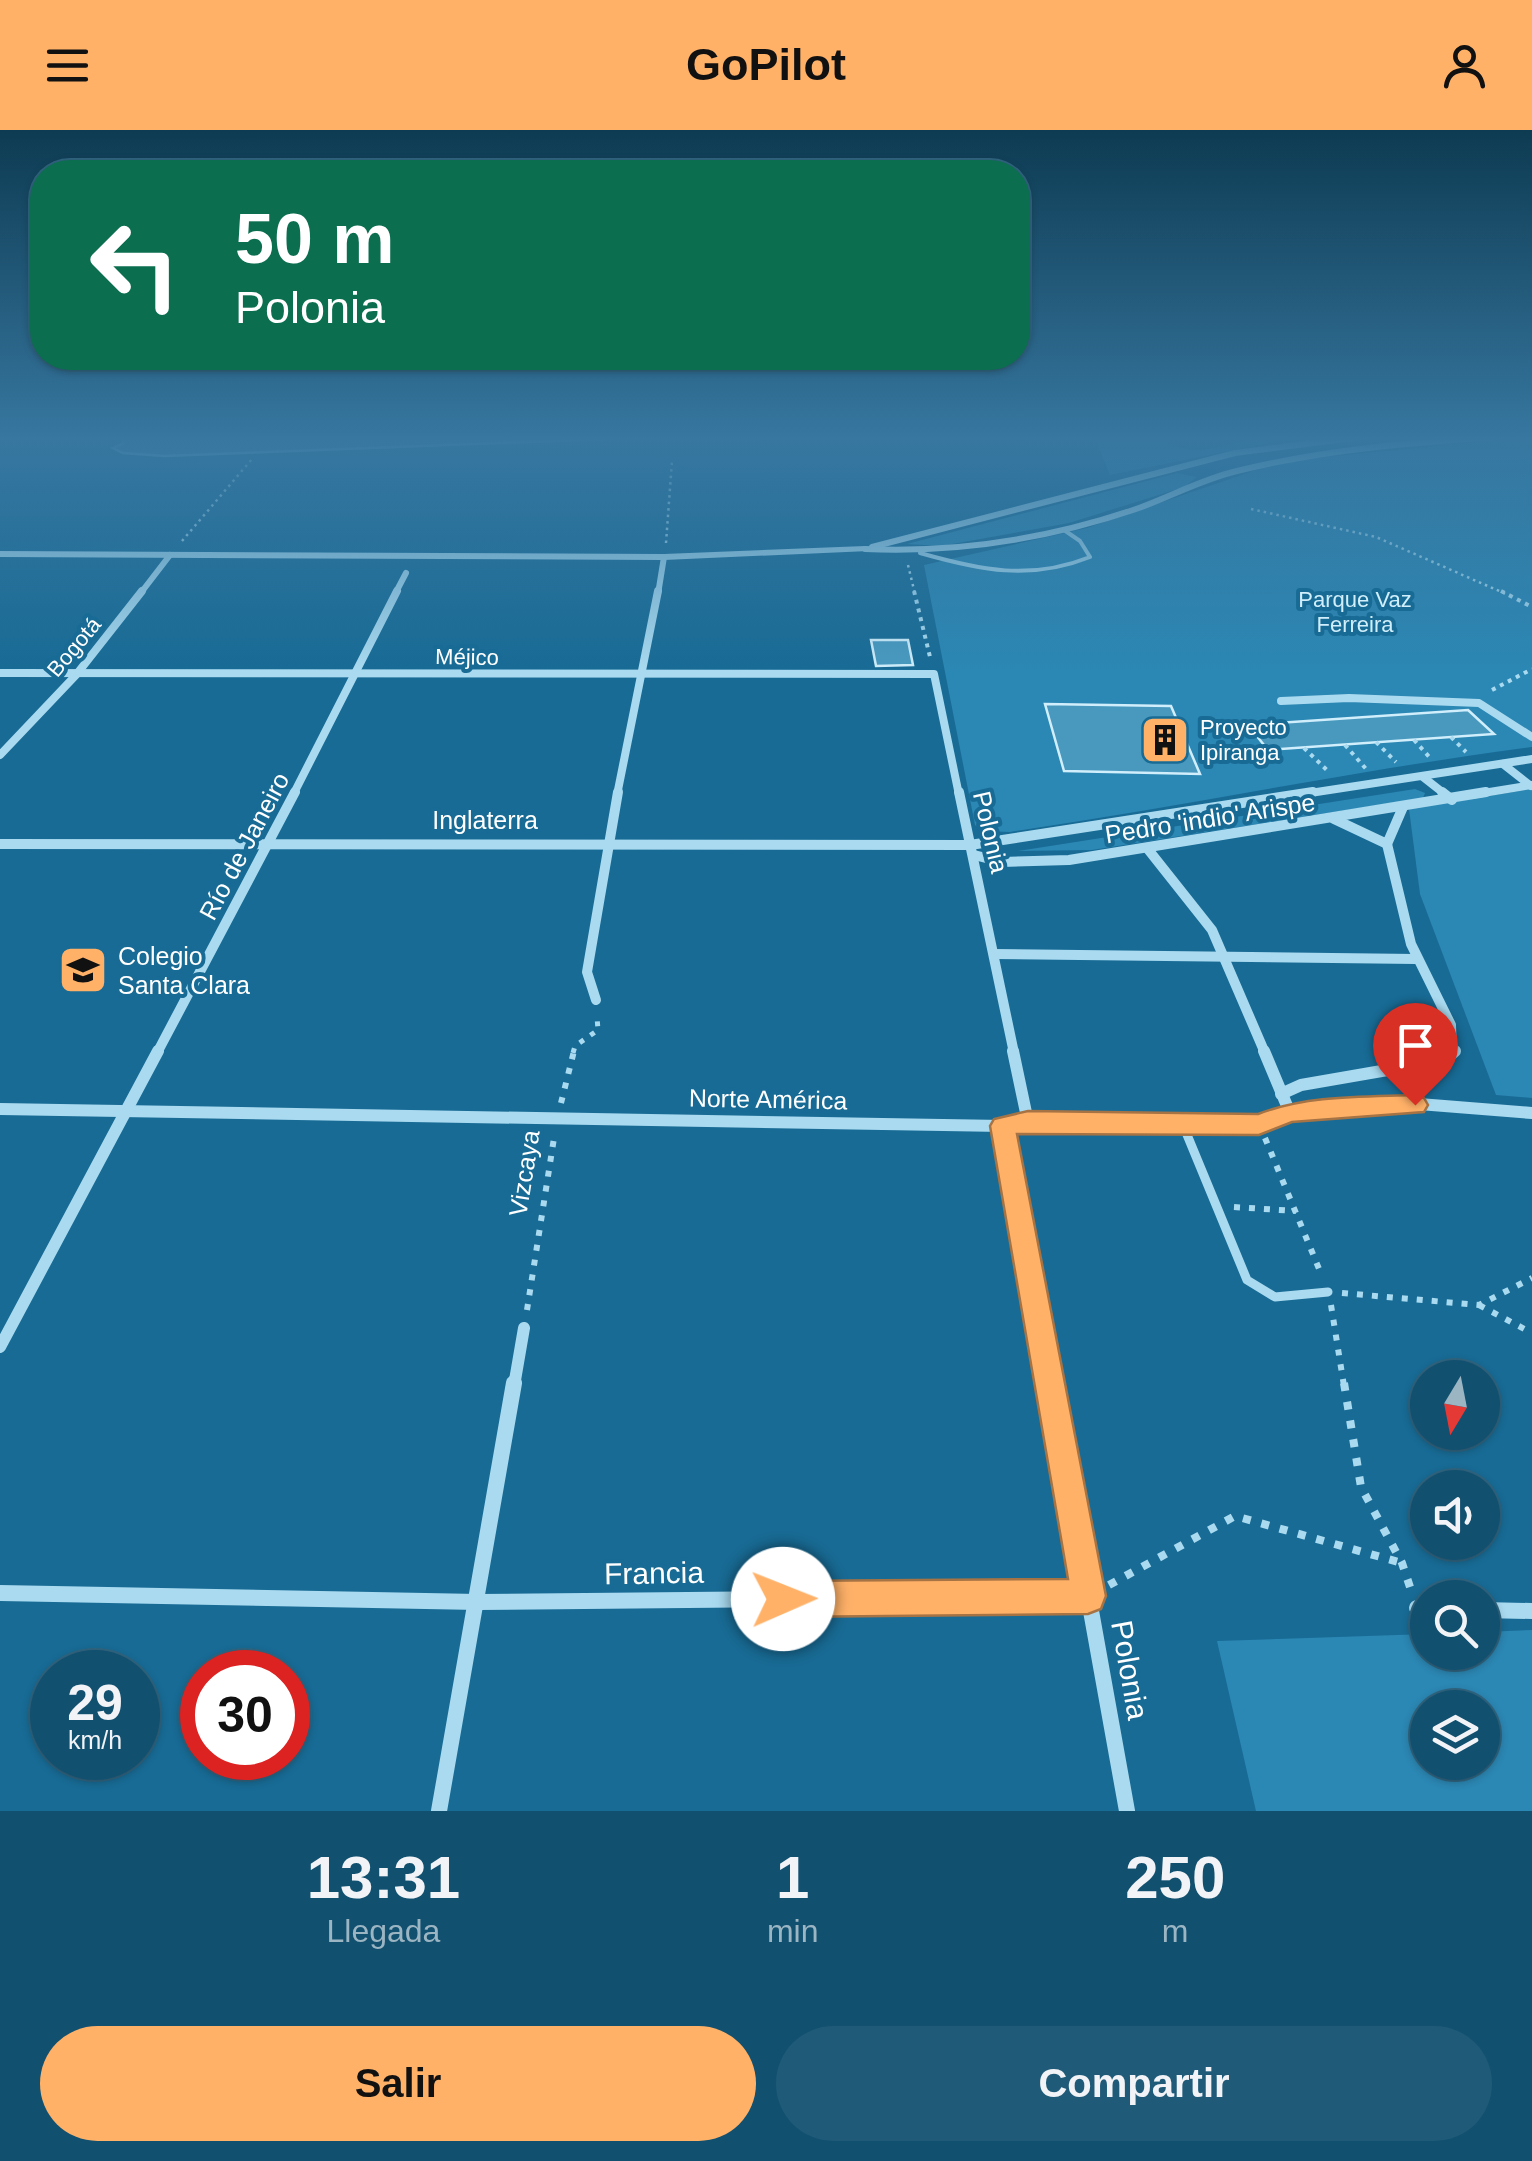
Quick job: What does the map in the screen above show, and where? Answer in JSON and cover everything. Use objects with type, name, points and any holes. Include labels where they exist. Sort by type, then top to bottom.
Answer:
[{"type":"street","points":[[865,549],[999,514]]},
{"type":"street","points":[[0,554],[664,557],[865,549],[920,552],[982,546],[1064,530],[1114,514]]},
{"type":"street","name":"Bogotá","points":[[0,755],[76,675],[170,555]]},
{"type":"street","points":[[596,1000],[587,972],[606,844],[644,677],[664,557]]},
{"type":"street","name":"Río de Janeiro","points":[[0,1347],[268,845],[406,573]]},
{"type":"street","name":"Méjico","points":[[0,673],[644,677],[934,674]]},
{"type":"street","name":"Polonia","points":[[934,674],[1028,1122]]},
{"type":"street","points":[[1282,701],[1399,699],[1487,706],[1532,737]]},
{"type":"street","name":"Pedro 'indio' Arispe","points":[[972,850],[1532,759]]},
{"type":"street","name":"Pedro 'indio' Arispe","points":[[1503,764],[1532,786]]},
{"type":"street","points":[[1417,778],[1452,800]]},
{"type":"street","name":"Pedro 'indio' Arispe","points":[[972,850],[1002,862],[1038,862],[1532,786]]},
{"type":"street","points":[[1387,844],[1403,807]]},
{"type":"street","points":[[1280,1094],[1302,1086],[1445,1060],[1455,1051],[1450,1020],[1416,958],[1404,922],[1398,867],[1387,844],[1333,818]]},
{"type":"street","name":"Inglaterra","points":[[0,844],[606,844],[972,850]]},
{"type":"street","points":[[1147,848],[1212,930],[1290,1113]]},
{"type":"street","points":[[994,954],[1416,958]]},
{"type":"street","name":"Norte América","points":[[0,1109],[1003,1126],[1028,1122],[1259,1124],[1290,1113],[1383,1104],[1532,1113]]},
{"type":"street","name":"Polonia","points":[[1003,1126],[1127,1811]]},
{"type":"street","points":[[439,1811],[524,1328]]},
{"type":"street","name":"Francia","points":[[0,1594],[478,1602],[1088,1596]]},
{"type":"street","points":[[1500,1610],[1532,1611]]},
{"type":"lane","points":[[920,552],[992,574],[1028,574],[1090,557],[1080,541],[1064,530]]},
{"type":"lane","points":[[1183,1125],[1247,1280],[1260,1294],[1280,1300],[1328,1292]]},
{"type":"path","points":[[190,532],[205,514]]},
{"type":"path","points":[[666,535],[668,514]]},
{"type":"path","points":[[1262,514],[1376,537],[1464,572],[1532,607]]},
{"type":"path","points":[[905,552],[934,674]]},
{"type":"path","points":[[1487,706],[1492,703],[1492,690],[1532,668]]},
{"type":"path","points":[[1376,742],[1417,778]]},
{"type":"path","points":[[1345,744],[1380,783]]},
{"type":"path","points":[[1304,748],[1346,788]]},
{"type":"path","name":"Vizcaya","points":[[524,1328],[558,1118],[575,1046],[598,1030],[596,1000]]},
{"type":"path","points":[[1259,1124],[1328,1292],[1361,1488],[1410,1581]]},
{"type":"path","points":[[1215,1206],[1296,1211]]},
{"type":"path","points":[[1479,1304],[1532,1278]]},
{"type":"path","points":[[1328,1292],[1479,1304],[1532,1333]]},
{"type":"path","points":[[1088,1596],[1235,1516],[1402,1563]]},
{"type":"green space","points":[[1019,514],[1096,514],[941,546],[907,544]]},
{"type":"green space","name":"Parque Vaz Ferreira","points":[[1126,514],[1532,514],[1532,747],[1010,832],[982,831],[975,825],[924,565],[1087,528]]},
{"type":"green space","points":[[1415,789],[1425,793],[1423,798],[1092,850],[1018,851]]},
{"type":"green space","points":[[1532,789],[1532,1098],[1496,1095],[1420,894],[1409,809]]},
{"type":"green space","points":[[1532,1630],[1532,1811],[1256,1811],[1217,1641],[1410,1635],[1410,1670],[1500,1670],[1500,1631]]},
{"type":"building","points":[[871,640],[908,640],[913,665],[876,666]]},
{"type":"building","name":"Proyecto Ipiranga","points":[[1045,704],[1171,706],[1200,774],[1064,771]]},
{"type":"building","points":[[1468,710],[1494,734],[1268,750],[1248,725]]},
{"type":"place","name":"Proyecto Ipiranga","points":[[1165,740]]},
{"type":"place","name":"Colegio Santa Clara","points":[[83,970]]},
{"type":"route","points":[[783,1599],[1088,1596],[1003,1126],[1028,1122],[1259,1124],[1290,1113],[1324,1108],[1415,1105]]}]
